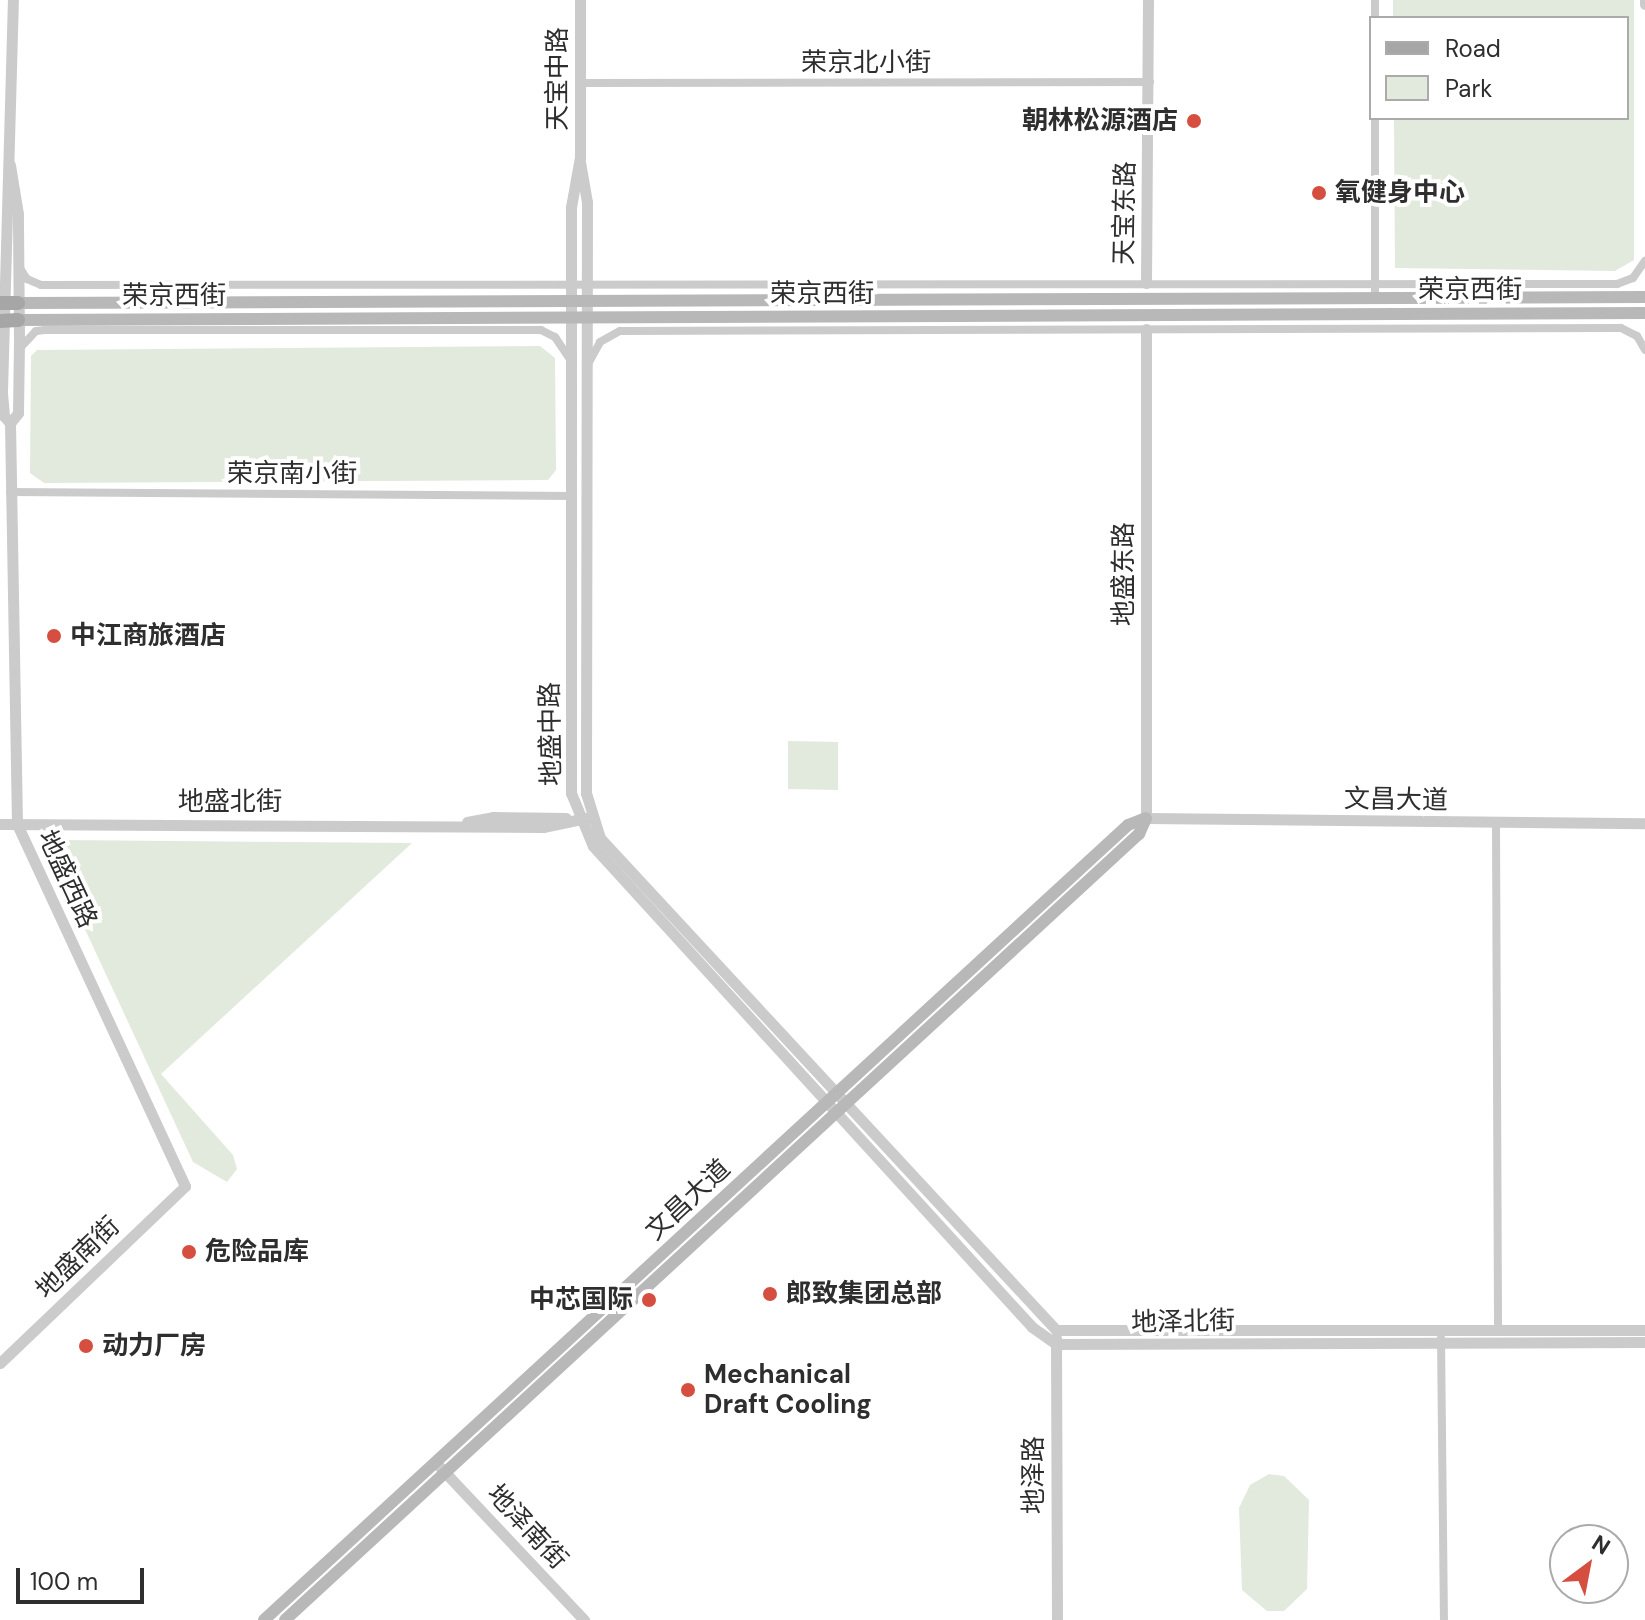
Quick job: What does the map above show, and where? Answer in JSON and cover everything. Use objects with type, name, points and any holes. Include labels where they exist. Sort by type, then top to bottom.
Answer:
[{"type":"main road","name":"荣京西街","points":[[9,303],[1375,300],[1645,295]]},
{"type":"main road","name":"荣京西街","points":[[8,321],[1645,313]]},
{"type":"main road","name":"文昌大道","points":[[285,1620],[837,1093],[1128,825],[1146,818]]},
{"type":"main road","name":"文昌大道","points":[[264,1620],[442,1469],[847,1103],[1139,834],[1146,818]]},
{"type":"street","points":[[0,272],[10,165],[13,0]]},
{"type":"street","name":"天宝中路","points":[[573,320],[571,207],[580,157],[580,0]]},
{"type":"street","name":"天宝东路","points":[[1146,283],[1150,82],[1148,0]]},
{"type":"street","name":"荣京北小街","points":[[582,83],[1150,82]]},
{"type":"street","points":[[1375,120],[1375,300]]},
{"type":"street","name":"天宝中路","points":[[580,157],[587,202],[587,319]]},
{"type":"street","points":[[9,303],[18,265],[16,176],[10,165]]},
{"type":"street","points":[[5,226],[8,321]]},
{"type":"street","points":[[18,265],[27,279],[41,285],[587,287],[1617,284],[1636,275],[1645,261]]},
{"type":"street","points":[[1645,295],[1645,304]]},
{"type":"street","name":"地盛中路","points":[[587,319],[586,793],[593,846],[827,1103]]},
{"type":"street","name":"地盛中路","points":[[573,320],[571,793],[600,838],[847,1103]]},
{"type":"street","name":"地盛西路","points":[[8,321],[1,352],[4,416],[10,423]]},
{"type":"street","name":"地盛西路","points":[[8,321],[19,353],[18,413],[10,423],[7,490],[17,824],[185,1186]]},
{"type":"street","points":[[587,365],[600,342],[620,331],[1621,328],[1637,336],[1645,350]]},
{"type":"street","name":"地盛东路","points":[[1146,329],[1146,818]]},
{"type":"street","points":[[19,353],[23,342],[45,330],[541,330],[557,338],[571,363]]},
{"type":"street","name":"荣京南小街","points":[[7,490],[574,496]]},
{"type":"street","name":"地盛北街","points":[[0,824],[461,823],[493,817],[588,817]]},
{"type":"street","name":"文昌大道","points":[[1146,818],[1496,824],[1645,823]]},
{"type":"street","points":[[1496,824],[1498,1329]]},
{"type":"street","points":[[827,1103],[1032,1327],[1056,1344]]},
{"type":"street","points":[[847,1103],[1056,1330]]},
{"type":"street","name":"地盛南街","points":[[1,1359],[185,1186]]},
{"type":"street","name":"地泽北街","points":[[1056,1344],[1441,1336],[1498,1329],[1645,1330]]},
{"type":"street","name":"地泽北街","points":[[1056,1330],[1645,1342]]},
{"type":"street","name":"地泽路","points":[[1056,1330],[1057,1620]]},
{"type":"street","points":[[1441,1336],[1444,1620]]},
{"type":"street","name":"地泽南街","points":[[442,1469],[584,1620]]},
{"type":"green space","points":[[1393,0],[1634,0],[1634,260],[1615,271],[1395,268],[1394,120],[1629,120],[1629,16],[1393,16]]},
{"type":"green space","points":[[540,346],[555,358],[556,470],[548,480],[44,483],[30,473],[31,356],[37,350]]},
{"type":"green space","points":[[788,741],[838,742],[838,790],[788,789]]},
{"type":"green space","points":[[61,840],[412,843],[161,1074],[233,1155],[237,1169],[227,1182],[193,1162],[51,856]]},
{"type":"green space","points":[[1269,1474],[1284,1476],[1309,1500],[1307,1589],[1284,1611],[1267,1611],[1242,1590],[1239,1508],[1250,1485]]},
{"type":"place","name":"朝林松源酒店","points":[[1194,121]]},
{"type":"place","name":"氧健身中心","points":[[1319,193]]},
{"type":"place","name":"中江商旅酒店","points":[[54,636]]},
{"type":"place","name":"危险品库","points":[[189,1252]]},
{"type":"place","name":"郎致集团总部","points":[[770,1294]]},
{"type":"place","name":"中芯国际","points":[[649,1300]]},
{"type":"place","name":"动力厂房","points":[[86,1346]]},
{"type":"place","name":"Mechanical Draft Cooling","points":[[688,1390]]}]
